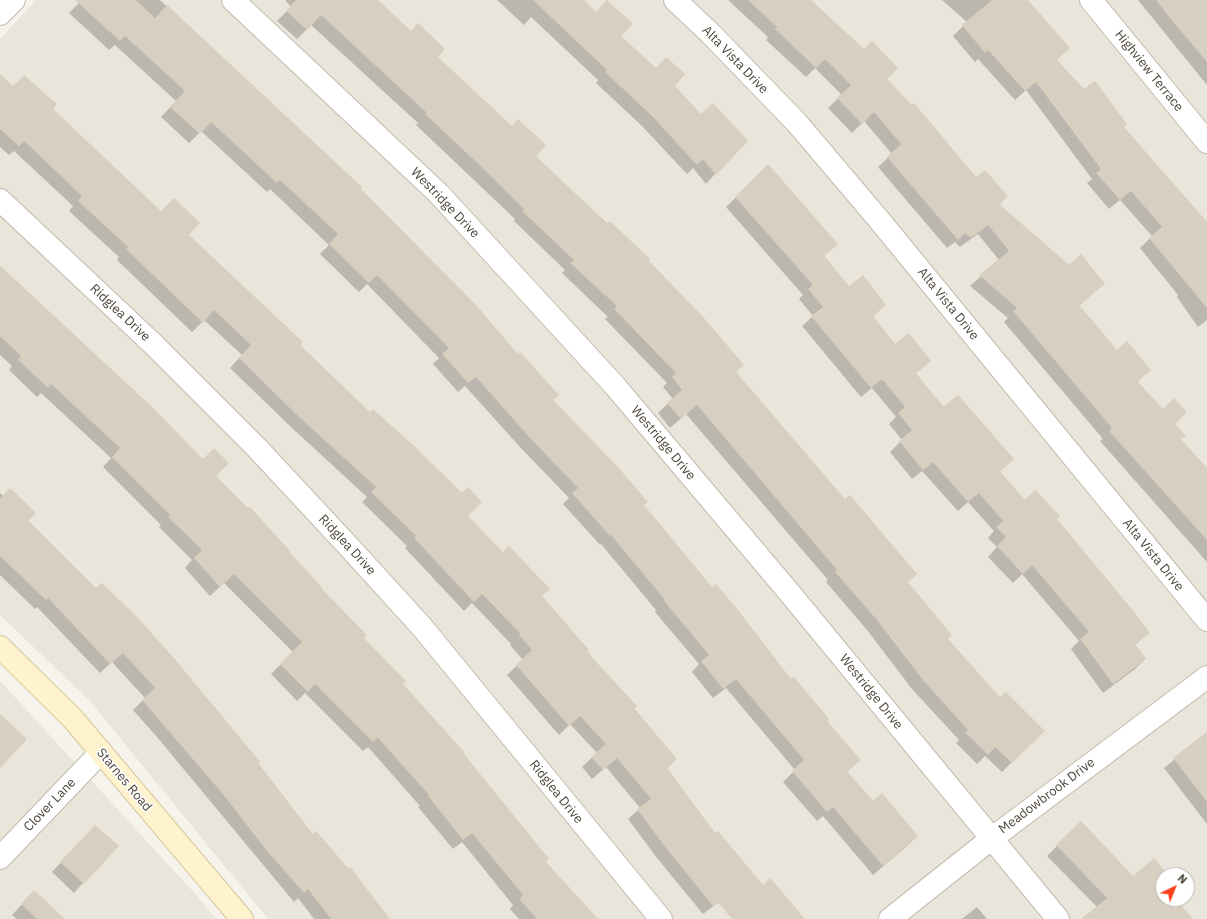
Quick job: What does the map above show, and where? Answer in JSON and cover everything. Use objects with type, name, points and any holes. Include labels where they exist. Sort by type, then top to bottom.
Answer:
[{"type":"main road","name":"Starnes Road","points":[[0,646],[73,719],[242,919]]},
{"type":"street","points":[[0,14],[14,0]]},
{"type":"street","name":"Westridge Drive","points":[[233,0],[439,194],[615,386],[788,591],[1058,919]]},
{"type":"street","name":"Alta Vista Drive","points":[[675,0],[710,33],[797,123],[1207,620]]},
{"type":"street","name":"Highview Terrace","points":[[1091,0],[1207,142]]},
{"type":"street","name":"Ridglea Drive","points":[[0,200],[153,344],[257,448],[346,544],[422,627],[661,919]]},
{"type":"street","name":"Meadowbrook Drive","points":[[890,919],[991,839],[1207,677]]},
{"type":"street","name":"Clover Lane","points":[[0,858],[101,752]]},
{"type":"shaded area","points":[[36,0],[1207,0],[1207,919],[268,919],[89,700],[0,615],[0,39]]},
{"type":"shaded area","points":[[0,681],[198,897],[216,919],[0,919]]},
{"type":"building","points":[[75,0],[136,0],[155,18],[167,5],[362,187],[361,189],[476,305],[518,354],[520,352],[559,395],[553,400],[617,466],[648,502],[644,505],[712,587],[716,584],[791,679],[794,677],[829,719],[827,721],[861,760],[847,771],[873,801],[882,793],[918,836],[883,866],[833,807],[827,812],[792,771],[804,760],[736,679],[723,689],[701,661],[709,655],[611,535],[610,536],[572,493],[578,488],[530,438],[476,377],[468,383],[442,354],[449,348],[377,275],[369,283],[329,244],[338,234],[280,180],[277,183],[211,122],[200,134],[170,107],[185,91],[125,36],[120,41]]},
{"type":"building","points":[[296,0],[378,0],[411,31],[418,23],[445,49],[438,57],[512,126],[518,119],[546,145],[536,156],[607,224],[610,221],[650,259],[649,261],[704,318],[744,365],[736,372],[845,499],[850,495],[917,574],[908,582],[952,635],[948,639],[1000,697],[1006,692],[1045,731],[1012,763],[995,747],[988,755],[965,732],[968,730],[922,679],[877,620],[835,572],[837,570],[697,405],[681,419],[667,403],[682,390],[672,377],[676,373],[614,309],[617,306],[570,263],[574,260],[522,211],[524,209],[490,175],[425,114],[427,113],[321,15],[307,30],[286,11]]},
{"type":"building","points":[[533,0],[584,0],[596,12],[607,0],[633,24],[621,36],[656,68],[666,57],[685,74],[675,86],[701,114],[713,103],[748,141],[716,175],[703,159],[697,165],[652,116],[605,72],[607,70]]},
{"type":"building","points":[[748,0],[811,0],[864,49],[872,41],[898,68],[887,79],[912,105],[914,103],[976,177],[985,170],[1008,196],[999,204],[1069,265],[1081,254],[1105,284],[1079,305],[1117,350],[1127,341],[1151,370],[1137,381],[1163,409],[1174,398],[1187,412],[1175,424],[1186,436],[1181,439],[1207,468],[1207,540],[1109,431],[1112,428],[1013,311],[1017,308],[979,275],[1009,251],[988,225],[971,238],[965,233],[958,240],[887,157],[901,144],[874,112],[862,124],[837,98],[851,85],[825,59],[816,68],[775,29],[777,27]]},
{"type":"building","points":[[992,0],[1028,0],[1070,48],[1057,60],[1084,89],[1095,81],[1127,124],[1124,127],[1207,222],[1207,308],[1149,238],[1162,227],[1131,191],[1120,200],[1096,173],[1101,169],[1036,82],[1025,91],[988,50],[985,53],[962,25]]},
{"type":"building","points":[[1156,0],[1207,0],[1207,62],[1169,17]]},
{"type":"building","points":[[0,74],[14,87],[24,75],[57,104],[53,109],[161,211],[174,198],[200,223],[189,235],[303,342],[300,345],[370,412],[373,409],[415,447],[462,493],[468,487],[482,502],[468,516],[503,552],[509,546],[550,589],[542,596],[589,650],[587,652],[637,706],[634,709],[677,759],[667,768],[715,833],[718,831],[763,885],[770,878],[805,919],[732,919],[718,902],[713,906],[666,848],[637,809],[651,799],[617,758],[603,770],[591,757],[606,744],[580,716],[569,726],[516,665],[532,650],[519,635],[520,633],[482,594],[474,602],[414,538],[416,536],[371,492],[376,487],[300,418],[239,358],[251,345],[214,310],[203,323],[126,249],[128,247],[78,201],[82,196],[24,141],[19,146],[0,129]]},
{"type":"building","points":[[768,164],[838,244],[824,256],[849,286],[863,275],[886,305],[873,316],[895,344],[909,333],[931,361],[916,373],[943,407],[958,395],[1014,459],[1000,472],[1025,500],[1035,490],[1060,516],[1057,519],[1150,633],[1135,644],[1146,659],[1113,684],[1080,639],[1089,632],[1032,565],[1023,574],[997,546],[1006,537],[996,527],[1003,521],[979,493],[968,502],[933,462],[923,470],[899,441],[912,430],[898,413],[905,407],[882,379],[871,388],[811,316],[823,307],[808,289],[813,285],[735,197]]},
{"type":"building","points":[[0,266],[150,405],[203,459],[214,448],[229,463],[216,476],[248,508],[250,507],[322,587],[321,588],[367,635],[364,638],[406,681],[403,684],[465,753],[464,754],[549,859],[546,862],[598,919],[537,919],[519,899],[523,895],[472,833],[463,840],[428,796],[429,795],[378,738],[373,742],[315,684],[308,692],[280,664],[302,642],[234,574],[220,587],[194,558],[202,550],[168,517],[170,515],[112,457],[120,448],[51,384],[48,388],[18,360],[21,356],[0,336]]},
{"type":"building","points":[[10,488],[36,513],[28,521],[96,588],[102,583],[136,616],[173,657],[260,762],[258,764],[313,834],[316,831],[348,868],[350,867],[390,919],[331,919],[308,889],[304,893],[267,851],[222,793],[142,700],[155,688],[123,653],[110,664],[48,598],[46,600],[0,556],[0,499]]},
{"type":"building","points":[[0,714],[27,739],[0,768]]},
{"type":"building","points":[[1207,732],[1207,802],[1173,758]]},
{"type":"building","points":[[1081,821],[1133,876],[1154,858],[1161,867],[1155,867],[1155,907],[1183,907],[1193,919],[1081,919],[1107,898],[1056,845]]},
{"type":"building","points":[[95,825],[119,846],[84,884],[60,862]]},
{"type":"building","points":[[34,890],[65,919],[37,919],[21,904]]}]
